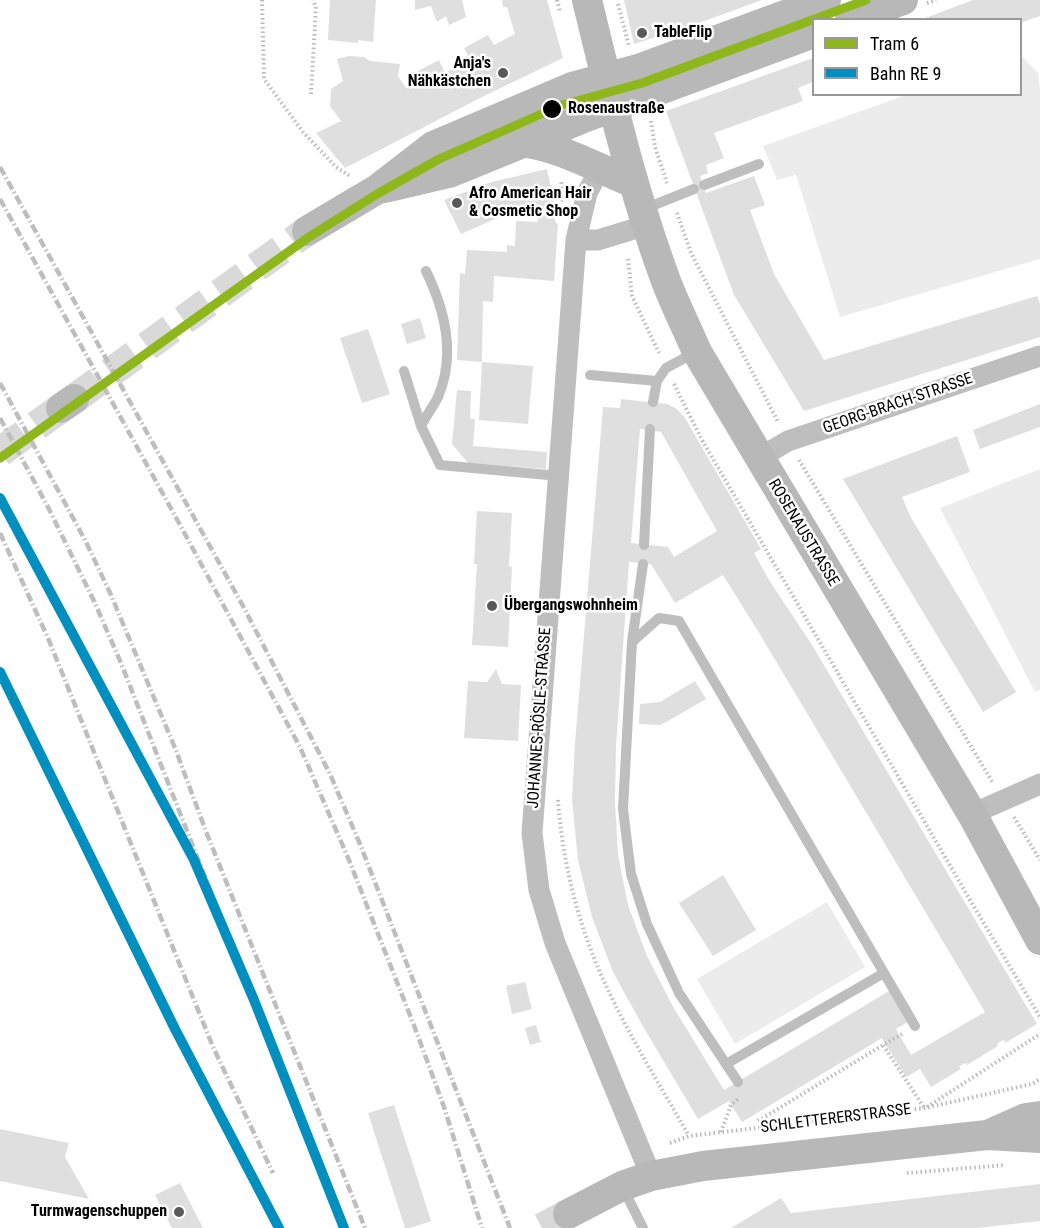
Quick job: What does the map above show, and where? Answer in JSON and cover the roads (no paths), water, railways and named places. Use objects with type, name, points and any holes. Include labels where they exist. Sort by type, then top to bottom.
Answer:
[{"type":"street","name":"ROSENAUSTRASSE","points":[[587,0],[602,95],[636,213],[697,352],[972,814],[1040,940]]},
{"type":"street","points":[[364,183],[449,173],[522,142],[602,95],[638,69],[826,0]]},
{"type":"street","points":[[855,18],[892,2]]},
{"type":"street","points":[[308,231],[364,183],[433,146],[572,87],[648,104],[812,33]]},
{"type":"street","points":[[522,142],[542,144],[571,154],[600,169],[636,213],[598,240],[576,240]]},
{"type":"street","name":"JOHANNES-RÖSLE-STRASSE","points":[[600,169],[587,193],[576,240],[532,833],[540,890],[555,943],[651,1176]]},
{"type":"street","name":"GEORG-BRACH-STRASSE","points":[[759,458],[788,441],[1040,356]]},
{"type":"street","points":[[972,814],[1040,784]]},
{"type":"street","name":"SCHLETTERERSTRASSE","points":[[987,1135],[1026,1118],[1040,1116]]},
{"type":"street","name":"SCHLETTERERSTRASSE","points":[[568,1214],[622,1186],[651,1176],[703,1166],[987,1135],[1040,1138]]},
{"type":"lane","points":[[636,213],[759,164]]},
{"type":"lane","points":[[421,426],[438,398],[444,377],[447,333],[439,297],[426,271]]},
{"type":"lane","points":[[653,402],[657,381],[666,368],[697,352]]},
{"type":"lane","points":[[404,371],[421,426],[440,465],[559,476]]},
{"type":"lane","points":[[590,375],[657,381]]},
{"type":"lane","points":[[644,546],[650,429]]},
{"type":"lane","points":[[643,564],[632,642],[623,809],[631,874],[647,924],[680,993],[738,1082]]},
{"type":"lane","points":[[632,642],[659,618],[679,621],[915,1026]]},
{"type":"lane","points":[[726,1064],[884,973]]},
{"type":"lane","points":[[622,1186],[643,1228]]},
{"type":"tunnel","points":[[74,399],[307,231]]},
{"type":"tunnel","points":[[0,452],[61,408]]},
{"type":"tunnel","points":[[542,1228],[568,1214]]},
{"type":"railway","points":[[0,167],[243,606],[330,774],[360,844],[510,1228]]},
{"type":"railway","points":[[0,199],[300,747],[349,860],[415,1028],[444,1107],[482,1228]]},
{"type":"railway","points":[[0,383],[86,542],[111,595],[175,748],[207,834],[365,1228]]},
{"type":"railway","points":[[0,418],[49,509],[94,601],[121,663],[242,971]]},
{"type":"railway","points":[[0,533],[48,638],[213,1047],[273,1173]]},
{"type":"tram line","name":"6","points":[[817,18],[866,0]]},
{"type":"tram line","name":"6","points":[[0,458],[309,237],[377,194],[439,159],[562,105],[642,83],[812,20]]},
{"type":"place","name":"TableFlip","points":[[642,33]]},
{"type":"place","name":"Anja's Nähkästchen","points":[[503,73]]},
{"type":"place","name":"Rosenaustraße","points":[[552,109]]},
{"type":"place","name":"Afro American Hair & Cosmetic Shop","points":[[457,203]]},
{"type":"place","name":"Übergangswohnheim","points":[[492,606]]},
{"type":"place","name":"Turmwagenschuppen","points":[[179,1212]]}]
